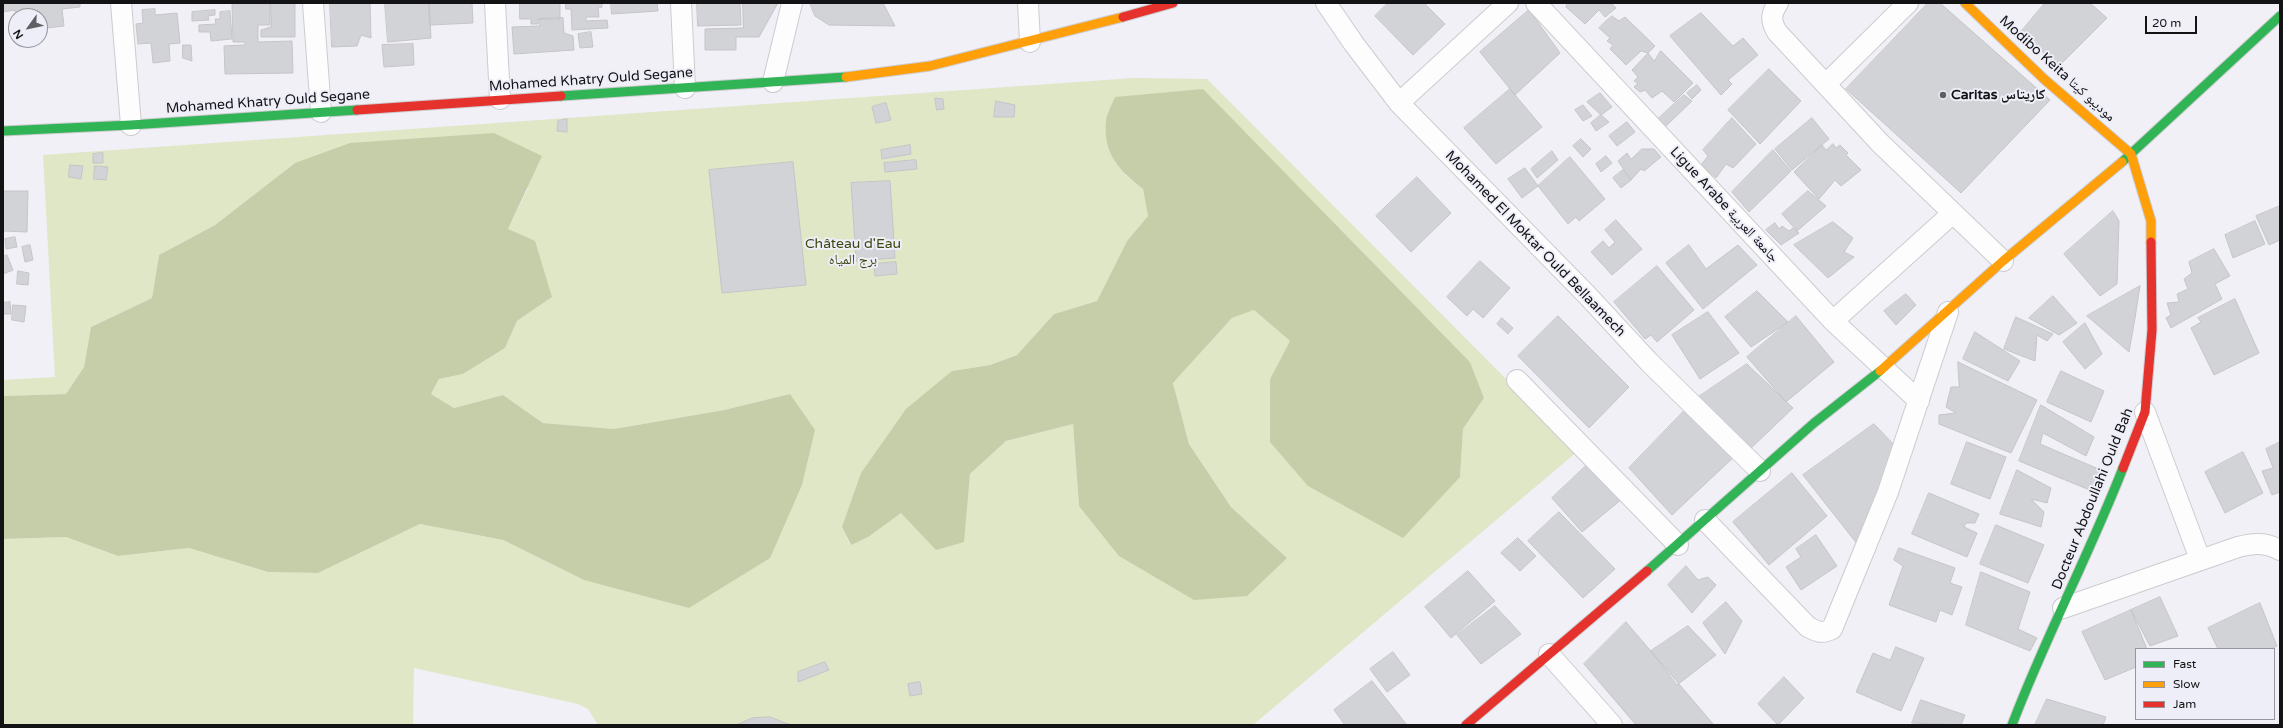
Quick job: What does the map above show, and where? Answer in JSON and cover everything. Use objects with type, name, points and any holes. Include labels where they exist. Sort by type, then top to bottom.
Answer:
[{"type":"street","points":[[120,3],[131,125]]},
{"type":"street","points":[[313,3],[321,112]]},
{"type":"street","points":[[495,3],[500,100]]},
{"type":"street","points":[[681,3],[685,88]]},
{"type":"street","points":[[773,82],[792,3]]},
{"type":"street","points":[[1028,3],[1030,42]]},
{"type":"street","name":"Mohamed Khatry Ould Segane","points":[[3,131],[131,125],[857,76],[930,66],[1030,42],[1174,3]]},
{"type":"street","name":"Mohamed El Moktar Ould Bellaamech","points":[[1326,3],[1354,44],[1399,103],[1587,295],[1649,362],[1760,470]]},
{"type":"street","points":[[1399,103],[1508,3]]},
{"type":"street","name":"Ligue Arabe جامعة العربية","points":[[1536,3],[1833,321],[1919,401]]},
{"type":"street","points":[[1778,3],[1772,12],[1772,23],[1777,32],[1891,153],[2003,261]]},
{"type":"street","points":[[1826,84],[1908,3]]},
{"type":"street","name":"Modibo Keita موديبو كيتا","points":[[1965,3],[2044,78],[2131,154]]},
{"type":"street","points":[[1466,725],[1678,545],[1760,470],[1948,312],[2003,261],[2131,154],[2280,16]]},
{"type":"street","name":"Docteur Abdoullahi Ould Bah","points":[[2012,725],[2031,674],[2104,517],[2145,412],[2152,330],[2151,221],[2131,154]]},
{"type":"street","points":[[1833,321],[1953,213]]},
{"type":"street","points":[[1705,520],[1808,626],[1818,633],[1825,633],[1832,629],[1888,492],[1948,312]]},
{"type":"street","points":[[1517,380],[1678,545]]},
{"type":"street","points":[[2145,412],[2200,559]]},
{"type":"street","points":[[2063,608],[2200,559],[2255,543],[2269,544],[2280,550]]},
{"type":"street","points":[[1549,654],[1612,725]]},
{"type":"green space","name":"Château d'Eau برج المياه","points":[[1134,78],[1207,79],[1578,451],[1253,725],[598,725],[588,709],[578,704],[414,668],[413,725],[3,725],[3,539],[66,537],[118,556],[189,548],[268,572],[318,573],[420,524],[503,540],[584,580],[790,394],[724,410],[614,429],[543,423],[503,395],[454,408],[431,394],[439,379],[463,374],[505,348],[517,321],[552,297],[508,229],[528,188],[295,163],[215,225],[159,255],[152,298],[91,327],[84,367],[66,394],[3,396],[3,380],[55,377],[43,155]],"holes":[[[1124,174],[1424,315],[1470,362],[1484,398],[1463,429],[1460,477],[1270,379],[1290,341],[1254,310],[1232,318],[1173,383],[1189,444],[1231,507],[1287,558],[1079,506],[1073,424],[1006,441],[970,474],[963,542],[917,528],[901,513],[850,545],[842,527],[952,371],[990,365],[1017,355],[1054,314],[1097,301],[1127,241],[1148,216],[1143,189]]]},
{"type":"green space","points":[[1203,89],[1470,362],[1484,398],[1463,429],[1460,477],[1403,538],[1308,486],[1270,442],[1270,379],[1290,341],[1254,310],[1232,318],[1173,383],[1189,444],[1231,507],[1287,558],[1247,596],[1194,600],[1119,556],[1079,506],[1073,424],[1006,441],[970,474],[964,542],[936,550],[901,513],[868,537],[851,545],[842,527],[861,473],[906,409],[952,371],[990,365],[1017,355],[1054,314],[1097,301],[1127,241],[1148,216],[1143,189],[1120,168],[1114,160],[1107,143],[1106,121],[1108,112],[1115,97]]},
{"type":"green space","points":[[494,133],[542,156],[508,229],[535,241],[552,297],[517,321],[505,348],[463,374],[439,379],[431,394],[454,408],[503,395],[543,423],[614,429],[724,410],[790,394],[815,430],[802,485],[770,558],[689,608],[584,580],[503,540],[420,524],[318,573],[268,572],[189,548],[118,556],[66,537],[3,539],[3,396],[66,394],[84,367],[91,327],[152,298],[159,255],[215,225],[295,163],[350,143]]},
{"type":"building","points":[[3,3],[80,3],[80,7],[62,9],[64,26],[48,28],[48,8],[8,8],[8,11],[3,12]]},
{"type":"building","points":[[270,3],[270,25],[258,25],[258,42],[292,41],[293,73],[225,74],[224,46],[245,45],[245,42],[233,42],[232,4]]},
{"type":"building","points":[[271,3],[295,3],[295,37],[261,37],[261,30],[271,27]]},
{"type":"building","points":[[330,3],[370,3],[371,38],[361,35],[357,46],[332,47]]},
{"type":"building","points":[[385,3],[429,3],[431,38],[388,42]]},
{"type":"building","points":[[429,3],[472,3],[473,23],[430,25]]},
{"type":"building","points":[[520,3],[560,3],[560,19],[538,19],[538,24],[531,24],[531,19],[520,19]]},
{"type":"building","points":[[566,3],[602,3],[602,7],[598,8],[599,17],[586,17],[586,21],[607,20],[608,28],[572,30],[571,9],[566,9]]},
{"type":"building","points":[[611,3],[657,3],[658,11],[612,14]]},
{"type":"building","points":[[697,3],[740,3],[741,25],[698,26]]},
{"type":"building","points":[[743,3],[778,3],[759,37],[736,37],[736,50],[705,50],[705,29],[743,28]]},
{"type":"building","points":[[810,3],[883,3],[895,26],[829,25],[815,16]]},
{"type":"building","points":[[1388,3],[1424,3],[1445,24],[1413,55],[1375,16]]},
{"type":"building","points":[[1568,3],[1611,3],[1616,8],[1605,17],[1599,10],[1585,24],[1566,7]]},
{"type":"building","points":[[1928,3],[1940,3],[2050,100],[1961,193],[1846,89]]},
{"type":"building","points":[[2045,3],[2090,3],[2107,18],[2059,66],[2020,33]]},
{"type":"building","points":[[155,9],[155,15],[177,13],[180,43],[169,44],[170,61],[153,63],[151,43],[138,44],[136,24],[143,23],[142,10]]},
{"type":"building","points":[[215,10],[215,15],[208,16],[209,20],[192,21],[192,12]]},
{"type":"building","points":[[1529,10],[1560,53],[1515,95],[1480,52]]},
{"type":"building","points":[[230,11],[232,39],[211,41],[210,32],[199,32],[199,25],[216,24],[215,19],[220,19],[220,12]]},
{"type":"building","points":[[1701,13],[1733,46],[1743,38],[1758,55],[1728,80],[1732,84],[1721,95],[1670,36]]},
{"type":"building","points":[[1612,16],[1619,21],[1625,17],[1655,46],[1648,53],[1641,51],[1626,65],[1610,49],[1613,45],[1607,41],[1610,38],[1599,28]]},
{"type":"building","points":[[563,18],[564,33],[573,36],[574,50],[514,54],[512,27],[540,26],[539,19]]},
{"type":"building","points":[[591,32],[593,47],[580,48],[578,34]]},
{"type":"building","points":[[413,44],[414,65],[384,67],[382,45]]},
{"type":"building","points":[[183,45],[191,45],[192,61],[183,58]]},
{"type":"building","points":[[1661,51],[1693,83],[1674,102],[1662,91],[1652,98],[1645,90],[1640,92],[1634,87],[1638,83],[1634,81],[1638,77],[1632,70],[1648,53],[1654,61]]},
{"type":"building","points":[[1769,69],[1801,101],[1760,144],[1728,110]]},
{"type":"building","points":[[1697,85],[1701,90],[1692,99],[1687,93]]},
{"type":"building","points":[[1510,89],[1542,127],[1496,164],[1464,128]]},
{"type":"building","points":[[1600,93],[1612,107],[1601,115],[1587,102]]},
{"type":"building","points":[[1684,95],[1692,101],[1665,127],[1658,119]]},
{"type":"building","points":[[935,98],[943,99],[944,109],[937,110]]},
{"type":"building","points":[[996,101],[1015,105],[1014,117],[994,117]]},
{"type":"building","points":[[886,103],[891,120],[876,123],[872,107]]},
{"type":"building","points":[[1583,105],[1592,116],[1583,121],[1575,110]]},
{"type":"building","points":[[1601,115],[1609,122],[1596,131],[1591,123]]},
{"type":"building","points":[[1732,118],[1756,144],[1733,168],[1726,164],[1716,178],[1701,165],[1708,156],[1703,150]]},
{"type":"building","points":[[1812,118],[1829,139],[1792,170],[1775,149]]},
{"type":"building","points":[[567,119],[567,132],[557,131],[558,121]]},
{"type":"building","points":[[1627,122],[1635,132],[1617,146],[1609,136]]},
{"type":"building","points":[[1581,139],[1591,149],[1583,157],[1573,146]]},
{"type":"building","points":[[1833,144],[1836,148],[1840,145],[1848,153],[1846,155],[1861,170],[1841,186],[1835,180],[1819,199],[1794,172],[1822,145],[1826,150]]},
{"type":"building","points":[[910,145],[911,154],[882,159],[881,150]]},
{"type":"building","points":[[1642,149],[1654,149],[1661,157],[1644,171],[1641,169],[1631,180],[1618,161],[1627,153],[1631,159]]},
{"type":"building","points":[[1773,150],[1791,171],[1749,212],[1732,192]]},
{"type":"building","points":[[1552,151],[1558,160],[1537,178],[1531,169]]},
{"type":"building","points":[[103,153],[103,163],[93,163],[93,154]]},
{"type":"building","points":[[1606,156],[1612,163],[1601,172],[1596,164]]},
{"type":"building","points":[[1570,157],[1605,199],[1579,221],[1576,217],[1568,224],[1538,186]]},
{"type":"building","points":[[916,160],[917,169],[885,172],[884,163]]},
{"type":"building","points":[[793,162],[806,285],[722,293],[709,170]]},
{"type":"building","points":[[70,165],[83,166],[81,179],[69,177]]},
{"type":"building","points":[[95,166],[108,167],[106,180],[94,179]]},
{"type":"building","points":[[1525,168],[1538,186],[1522,198],[1508,179]]},
{"type":"building","points":[[1623,170],[1631,180],[1621,188],[1613,178]]},
{"type":"building","points":[[1417,177],[1451,213],[1411,252],[1376,216]]},
{"type":"building","points":[[890,181],[895,258],[856,261],[851,183]]},
{"type":"building","points":[[3,191],[28,191],[27,232],[3,231]]},
{"type":"building","points":[[1808,191],[1826,206],[1797,231],[1782,214]]},
{"type":"building","points":[[2280,206],[2280,240],[2269,245],[2256,216]]},
{"type":"building","points":[[2113,211],[2119,221],[2117,284],[2100,296],[2064,254]]},
{"type":"building","points":[[1616,220],[1642,249],[1612,275],[1591,252],[1603,241],[1609,248],[1615,242],[1605,230]]},
{"type":"building","points":[[2255,221],[2265,244],[2233,258],[2225,235]]},
{"type":"building","points":[[1833,222],[1853,238],[1844,252],[1854,257],[1828,278],[1794,245]]},
{"type":"building","points":[[1775,223],[1779,229],[1782,226],[1789,231],[1793,228],[1799,233],[1781,245],[1766,230]]},
{"type":"building","points":[[15,237],[17,247],[6,249],[5,239]]},
{"type":"building","points":[[30,245],[33,260],[25,262],[22,247]]},
{"type":"building","points":[[1689,245],[1706,269],[1738,245],[1757,265],[1703,309],[1666,263]]},
{"type":"building","points":[[2214,249],[2230,276],[2215,284],[2222,299],[2171,328],[2166,318],[2171,315],[2167,303],[2179,302],[2177,294],[2188,289],[2184,279],[2192,273],[2189,262]]},
{"type":"building","points":[[7,255],[13,270],[3,274],[3,257]]},
{"type":"building","points":[[1480,261],[1510,288],[1483,318],[1473,309],[1467,316],[1447,297]]},
{"type":"building","points":[[896,262],[897,274],[875,276],[874,264]]},
{"type":"building","points":[[1657,266],[1694,310],[1657,342],[1651,335],[1645,339],[1614,302]]},
{"type":"building","points":[[18,271],[29,273],[28,285],[17,284]]},
{"type":"building","points":[[2140,286],[2135,318],[2129,352],[2087,316]]},
{"type":"building","points":[[1757,291],[1788,322],[1751,347],[1725,317]]},
{"type":"building","points":[[1906,294],[1916,305],[1896,325],[1884,311]]},
{"type":"building","points":[[2053,296],[2077,323],[2059,335],[2029,318]]},
{"type":"building","points":[[2235,299],[2259,353],[2214,375],[2191,328],[2201,322],[2198,318]]},
{"type":"building","points":[[10,302],[11,314],[3,314],[3,303]]},
{"type":"building","points":[[13,305],[26,306],[24,322],[12,320]]},
{"type":"building","points":[[1708,312],[1739,353],[1700,379],[1672,335]]},
{"type":"building","points":[[1558,316],[1629,387],[1589,428],[1518,356]]},
{"type":"building","points":[[1796,316],[1834,362],[1786,402],[1747,357]]},
{"type":"building","points":[[2016,317],[2053,334],[2047,341],[2037,335],[2035,361],[2004,349]]},
{"type":"building","points":[[1502,318],[1513,328],[1508,334],[1497,324]]},
{"type":"building","points":[[2085,323],[2102,354],[2085,369],[2063,342]]},
{"type":"building","points":[[1975,332],[2020,361],[2008,381],[1963,359]]},
{"type":"building","points":[[1958,362],[2037,400],[2011,453],[1939,424],[1939,415],[1956,413],[1946,407],[1951,387],[1959,387]]},
{"type":"building","points":[[1747,364],[1793,408],[1748,451],[1694,400]]},
{"type":"building","points":[[2061,371],[2104,391],[2091,422],[2047,402]]},
{"type":"building","points":[[2041,405],[2094,437],[2086,456],[2043,433],[2040,444],[2101,470],[2092,491],[2019,461]]},
{"type":"building","points":[[1686,409],[1736,455],[1672,515],[1629,468]]},
{"type":"building","points":[[1874,424],[1897,448],[1858,545],[1803,475]]},
{"type":"building","points":[[1967,442],[2006,457],[1990,499],[1951,484]]},
{"type":"building","points":[[2280,442],[2280,492],[2272,495],[2262,471],[2273,468],[2266,449]]},
{"type":"building","points":[[2243,452],[2263,493],[2225,513],[2205,472]]},
{"type":"building","points":[[1588,464],[1622,499],[1582,532],[1552,498]]},
{"type":"building","points":[[2017,470],[2051,488],[2047,503],[2031,499],[2044,512],[2041,527],[2000,514]]},
{"type":"building","points":[[1792,473],[1827,516],[1769,565],[1733,522]]},
{"type":"building","points":[[1929,493],[1979,514],[1975,523],[1966,523],[1964,527],[1977,533],[1967,557],[1912,534]]},
{"type":"building","points":[[1559,512],[1615,569],[1583,598],[1528,541]]},
{"type":"building","points":[[1996,525],[2044,545],[2028,583],[1980,564]]},
{"type":"building","points":[[1816,535],[1837,566],[1801,590],[1786,567],[1801,557],[1796,549]]},
{"type":"building","points":[[1518,538],[1536,556],[1520,571],[1501,553]]},
{"type":"building","points":[[1899,548],[1955,568],[1950,583],[1962,587],[1952,615],[1940,610],[1936,622],[1889,605],[1903,566],[1894,560]]},
{"type":"building","points":[[1686,566],[1698,580],[1708,577],[1716,585],[1692,613],[1668,585]]},
{"type":"building","points":[[1468,571],[1495,601],[1451,638],[1425,607]]},
{"type":"building","points":[[1981,572],[2030,592],[2018,629],[2037,638],[2030,651],[1966,625]]},
{"type":"building","points":[[2160,597],[2178,636],[2150,646],[2131,610]]},
{"type":"building","points":[[1726,602],[1742,621],[1725,654],[1703,623]]},
{"type":"building","points":[[2260,603],[2277,646],[2272,648],[2218,648],[2208,628]]},
{"type":"building","points":[[1495,606],[1521,634],[1481,664],[1457,635]]},
{"type":"building","points":[[2131,610],[2147,648],[2135,648],[2135,667],[2105,680],[2082,632]]},
{"type":"building","points":[[1626,622],[1714,725],[1636,725],[1584,664]]},
{"type":"building","points":[[1688,626],[1716,655],[1677,685],[1651,651]]},
{"type":"building","points":[[1896,647],[1924,658],[1901,711],[1856,692],[1873,653],[1890,660]]},
{"type":"building","points":[[1393,652],[1410,675],[1387,692],[1370,669]]},
{"type":"building","points":[[825,662],[829,670],[798,682],[798,672]]},
{"type":"building","points":[[1784,677],[1804,698],[1778,725],[1758,704]]},
{"type":"building","points":[[1372,681],[1407,725],[1345,725],[1334,710]]},
{"type":"building","points":[[920,682],[922,694],[910,696],[908,684]]},
{"type":"building","points":[[2047,699],[2106,717],[2103,725],[2035,725]]},
{"type":"building","points":[[1921,700],[1965,715],[1961,725],[1912,723]]},
{"type":"building","points":[[770,717],[791,725],[736,725],[752,718]]},
{"type":"traffic: fast","points":[[2122,162],[2280,16]]},
{"type":"traffic: fast","points":[[561,96],[846,77]]},
{"type":"traffic: fast","points":[[3,131],[131,125],[357,110]]},
{"type":"traffic: fast","points":[[1647,571],[1814,423],[1880,371]]},
{"type":"traffic: fast","points":[[2012,725],[2038,660],[2096,533],[2123,468]]},
{"type":"traffic: slow","points":[[1965,3],[2044,79],[2131,154],[2151,221],[2151,242]]},
{"type":"traffic: slow","points":[[846,77],[930,66],[1123,17]]},
{"type":"traffic: slow","points":[[1880,371],[2003,261],[2122,162]]},
{"type":"traffic: jam","points":[[1123,17],[1173,3]]},
{"type":"traffic: jam","points":[[357,110],[561,96]]},
{"type":"traffic: jam","points":[[2123,468],[2145,412],[2152,330],[2151,242]]},
{"type":"traffic: jam","points":[[1466,725],[1647,571]]},
{"type":"place","name":"Caritas كاريتاس","points":[[1943,95]]}]
